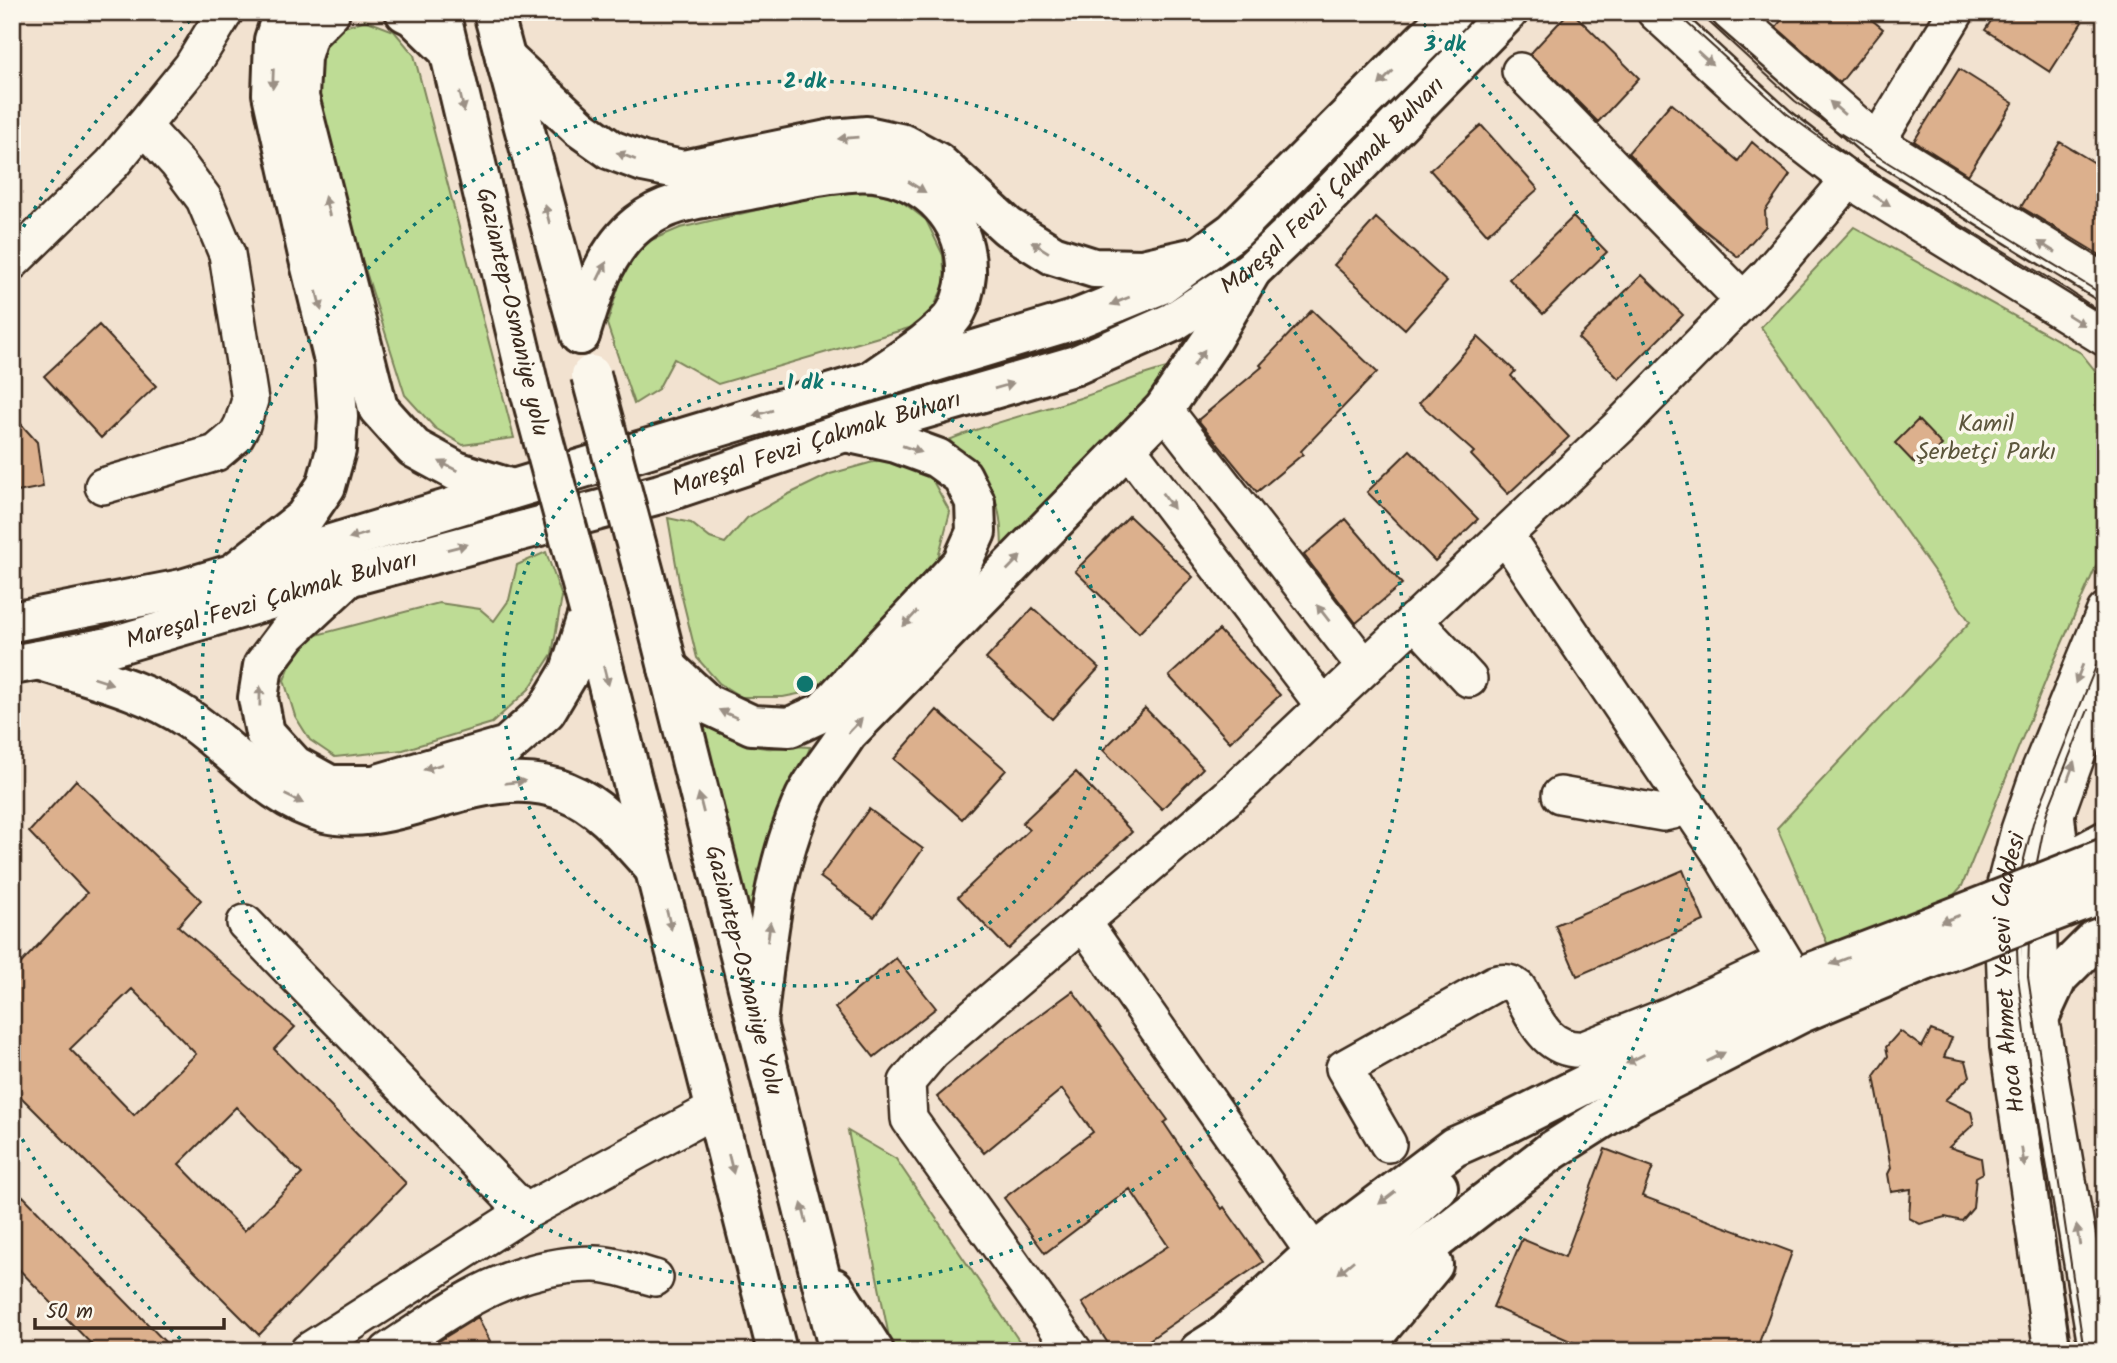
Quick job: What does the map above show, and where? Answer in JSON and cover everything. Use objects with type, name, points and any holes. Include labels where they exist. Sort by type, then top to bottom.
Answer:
[{"type":"main road","points":[[234,573],[304,518],[326,486],[336,450],[338,417],[334,361],[272,94],[274,40],[283,12]]},
{"type":"main road","points":[[330,12],[307,34],[301,57],[299,97],[378,408],[414,448],[456,471],[512,489]]},
{"type":"main road","points":[[405,12],[413,16],[450,52]]},
{"type":"main road","name":"Gaziantep-Osmaniye yolu","points":[[440,12],[530,391],[589,610]]},
{"type":"main road","points":[[493,12],[580,335]]},
{"type":"main road","name":"Mareşal Fevzi Çakmak Bulvarı","points":[[12,622],[182,589],[648,446],[1074,320],[1160,285],[1234,232],[1452,12]]},
{"type":"main road","name":"Mareşal Fevzi Çakmak Bulvarı","points":[[25,663],[109,647],[348,577],[660,494],[845,432],[1076,365],[1173,321],[1252,270],[1309,216],[1508,12]]},
{"type":"main road","points":[[505,58],[580,128],[611,150],[643,162],[683,170],[832,139],[867,136],[904,144],[937,162],[1008,227],[1053,255],[1094,268],[1142,269],[1200,256]]},
{"type":"main road","points":[[580,335],[596,283],[612,250],[638,223],[668,205],[838,174],[872,172],[904,178],[936,198],[959,228],[967,260],[965,287],[953,318],[871,381]]},
{"type":"main road","points":[[757,1024],[769,927],[781,866],[806,797],[847,734],[1164,409],[1210,342],[1252,270]]},
{"type":"main road","name":"Gaziantep-Osmaniye Yolu","points":[[580,335],[649,592],[839,1351]]},
{"type":"main road","points":[[667,668],[706,704],[752,725],[790,726],[823,712],[962,563],[976,532],[976,522],[975,502],[962,477],[937,458],[895,443],[845,432]]},
{"type":"main road","points":[[348,577],[287,634],[263,666],[258,698],[265,733],[294,765],[330,785],[373,785],[507,746],[546,711],[570,671],[589,610]]},
{"type":"main road","points":[[589,610],[778,1351]]},
{"type":"main road","points":[[25,663],[152,696],[192,721],[269,785],[292,800],[326,813],[362,816],[473,788],[526,781],[571,793],[607,818],[655,869]]},
{"type":"main road","points":[[2055,817],[2058,845],[2066,855],[2081,854],[2105,841]]},
{"type":"main road","points":[[1304,1351],[1435,1241],[1550,1152],[1635,1098],[1799,1014],[1915,949],[2105,858]]},
{"type":"main road","points":[[1199,1351],[1226,1334],[1314,1253],[1454,1147],[1506,1124],[1804,975],[1915,949],[2105,892]]},
{"type":"main road","points":[[2040,1016],[2058,976],[2105,930]]},
{"type":"main road","points":[[1242,1351],[1273,1329],[1391,1230],[1506,1124]]},
{"type":"main road","points":[[1361,1351],[1447,1249],[1550,1152]]},
{"type":"main road","points":[[815,1258],[874,1351]]},
{"type":"street","points":[[12,262],[112,164],[192,66],[225,12]]},
{"type":"street","points":[[1655,12],[1777,124],[1849,180],[2105,338]]},
{"type":"street","points":[[1877,142],[1956,12]]},
{"type":"street","points":[[1734,14],[1877,142],[2105,283]]},
{"type":"street","points":[[1520,71],[1743,300]]},
{"type":"street","points":[[103,486],[216,453],[236,436],[250,400],[227,254],[204,199],[178,164],[143,126]]},
{"type":"street","points":[[1074,1351],[909,1119],[907,1082],[932,1052],[1227,798],[1619,427],[1767,276],[1849,180]]},
{"type":"street","points":[[1164,409],[1365,667]]},
{"type":"street","points":[[1127,447],[1324,706]]},
{"type":"street","points":[[1388,1144],[1344,1068],[1494,984],[1508,982],[1518,988],[1549,1041],[1565,1048],[1584,1049],[1670,1015],[1785,961],[1718,850],[1505,535]]},
{"type":"street","name":"Hoca Ahmet Yesevi Caddesi","points":[[2052,1351],[2008,1048],[2001,896],[2019,830],[2040,769],[2105,611]]},
{"type":"street","points":[[1414,621],[1469,679]]},
{"type":"street","name":"Hoca Ahmet Yesevi Caddesi","points":[[2097,1351],[2098,1307],[2040,1016],[2038,883],[2055,817],[2105,688]]},
{"type":"street","points":[[1560,795],[1662,813],[1673,811],[1687,803]]},
{"type":"street","points":[[1083,922],[1314,1253]]},
{"type":"street","points":[[245,923],[525,1212]]},
{"type":"street","points":[[308,1351],[525,1212],[717,1108]]},
{"type":"street","points":[[388,1351],[472,1296],[507,1280],[542,1270],[595,1263],[655,1278]]},
{"type":"green space","points":[[365,20],[394,31],[414,55],[514,438],[463,445],[435,428],[405,395],[310,95],[316,55],[336,30]]},
{"type":"green space","points":[[846,189],[896,197],[926,220],[943,255],[945,283],[933,309],[916,326],[718,384],[674,359],[658,389],[634,404],[607,324],[620,282],[642,244],[680,228]]},
{"type":"green space","name":"Kamil Şerbetçi Parkı","points":[[1854,227],[2081,353],[2105,383],[2105,546],[2048,675],[1962,886],[1931,920],[1831,952],[1777,828],[1970,622],[1761,327]]},
{"type":"green space","points":[[1181,365],[1002,556],[1000,518],[992,490],[976,466],[949,440]]},
{"type":"green space","points":[[891,457],[928,472],[950,512],[938,558],[818,690],[783,697],[741,697],[719,683],[697,658],[681,593],[668,518],[691,523],[710,538],[725,543],[747,518],[787,495],[830,474]]},
{"type":"green space","points":[[546,552],[562,597],[552,654],[529,689],[492,723],[403,750],[335,757],[310,740],[295,716],[284,680],[301,639],[439,603],[480,609],[494,621],[509,600],[517,565]]},
{"type":"green space","points":[[699,722],[757,747],[810,747],[749,914]]},
{"type":"green space","points":[[848,1131],[896,1159],[1026,1351],[896,1351],[889,1337]]},
{"type":"building","points":[[1569,12],[1639,78],[1598,122],[1530,54]]},
{"type":"building","points":[[1788,12],[1862,12],[1883,29],[1840,83],[1776,27]]},
{"type":"building","points":[[1997,12],[2066,12],[2082,22],[2050,72],[1985,30]]},
{"type":"building","points":[[1959,69],[2013,103],[1968,175],[1914,141]]},
{"type":"building","points":[[1671,103],[1738,161],[1752,142],[1790,175],[1765,211],[1766,226],[1738,257],[1696,223],[1628,153]]},
{"type":"building","points":[[1481,125],[1538,189],[1487,234],[1430,170]]},
{"type":"building","points":[[2060,142],[2105,169],[2105,258],[2021,207]]},
{"type":"building","points":[[1573,217],[1607,252],[1543,314],[1509,279]]},
{"type":"building","points":[[1376,218],[1447,282],[1405,329],[1334,265]]},
{"type":"building","points":[[1642,275],[1683,315],[1619,379],[1578,338]]},
{"type":"building","points":[[1312,310],[1377,372],[1301,451],[1303,454],[1257,492],[1198,420],[1262,367],[1260,365]]},
{"type":"building","points":[[99,325],[156,386],[101,438],[44,376]]},
{"type":"building","points":[[1478,337],[1515,371],[1511,376],[1569,437],[1508,494],[1471,455],[1474,452],[1419,403]]},
{"type":"building","points":[[12,414],[37,442],[43,487],[12,493]]},
{"type":"building","points":[[1918,420],[1942,445],[1919,468],[1895,443]]},
{"type":"building","points":[[1410,450],[1478,519],[1435,561],[1367,492]]},
{"type":"building","points":[[1129,516],[1193,577],[1139,633],[1075,571]]},
{"type":"building","points":[[1346,519],[1402,584],[1356,623],[1304,555]]},
{"type":"building","points":[[1033,608],[1099,668],[1052,719],[986,659]]},
{"type":"building","points":[[1219,630],[1280,695],[1230,742],[1169,676]]},
{"type":"building","points":[[1145,708],[1203,768],[1162,809],[1103,750]]},
{"type":"building","points":[[937,710],[1006,770],[962,819],[894,759]]},
{"type":"building","points":[[1076,772],[1132,832],[1008,949],[958,897],[1029,830],[1022,823]]},
{"type":"building","points":[[76,780],[201,900],[178,926],[295,1027],[274,1049],[406,1183],[259,1335],[12,1088],[12,973],[87,893],[29,832]],"holes":[[[132,989],[196,1054],[134,1115],[70,1049]],[[236,1107],[302,1174],[244,1231],[179,1164]]]},
{"type":"building","points":[[869,809],[923,849],[874,917],[820,877]]},
{"type":"building","points":[[1683,870],[1704,921],[1577,976],[1555,925]]},
{"type":"building","points":[[896,958],[936,1008],[874,1057],[835,1008]]},
{"type":"building","points":[[1073,991],[1168,1120],[1164,1123],[1222,1209],[1224,1207],[1263,1262],[1133,1351],[1113,1351],[1082,1303],[1168,1246],[1130,1189],[1045,1253],[1004,1198],[1093,1132],[1062,1089],[984,1153],[937,1097],[1003,1042]]},
{"type":"building","points":[[1931,1030],[1952,1038],[1944,1057],[1966,1061],[1970,1076],[1945,1100],[1971,1112],[1974,1124],[1949,1147],[1981,1158],[1983,1173],[1976,1177],[1973,1208],[1962,1221],[1945,1217],[1920,1224],[1909,1218],[1911,1189],[1891,1192],[1888,1174],[1891,1168],[1874,1076],[1888,1056],[1886,1047],[1900,1031],[1922,1047]]},
{"type":"building","points":[[1605,1149],[1653,1167],[1642,1196],[1792,1252],[1756,1351],[1593,1351],[1493,1307],[1522,1239],[1565,1257]]},
{"type":"building","points":[[23,1196],[174,1351],[98,1351],[12,1262],[12,1206]]},
{"type":"building","points":[[478,1317],[495,1351],[424,1351],[447,1336]]},
{"type":"tram line","points":[[1675,12],[1786,113],[1830,145],[2105,315]]},
{"type":"tram line","points":[[1698,12],[1795,101],[1838,132],[2105,296]]},
{"type":"tram line","points":[[2072,1351],[2027,1049],[2018,976],[2015,895],[2033,823],[2105,644]]},
{"type":"tram line","points":[[2084,1351],[2028,977],[2030,897],[2047,812],[2088,710]]}]
